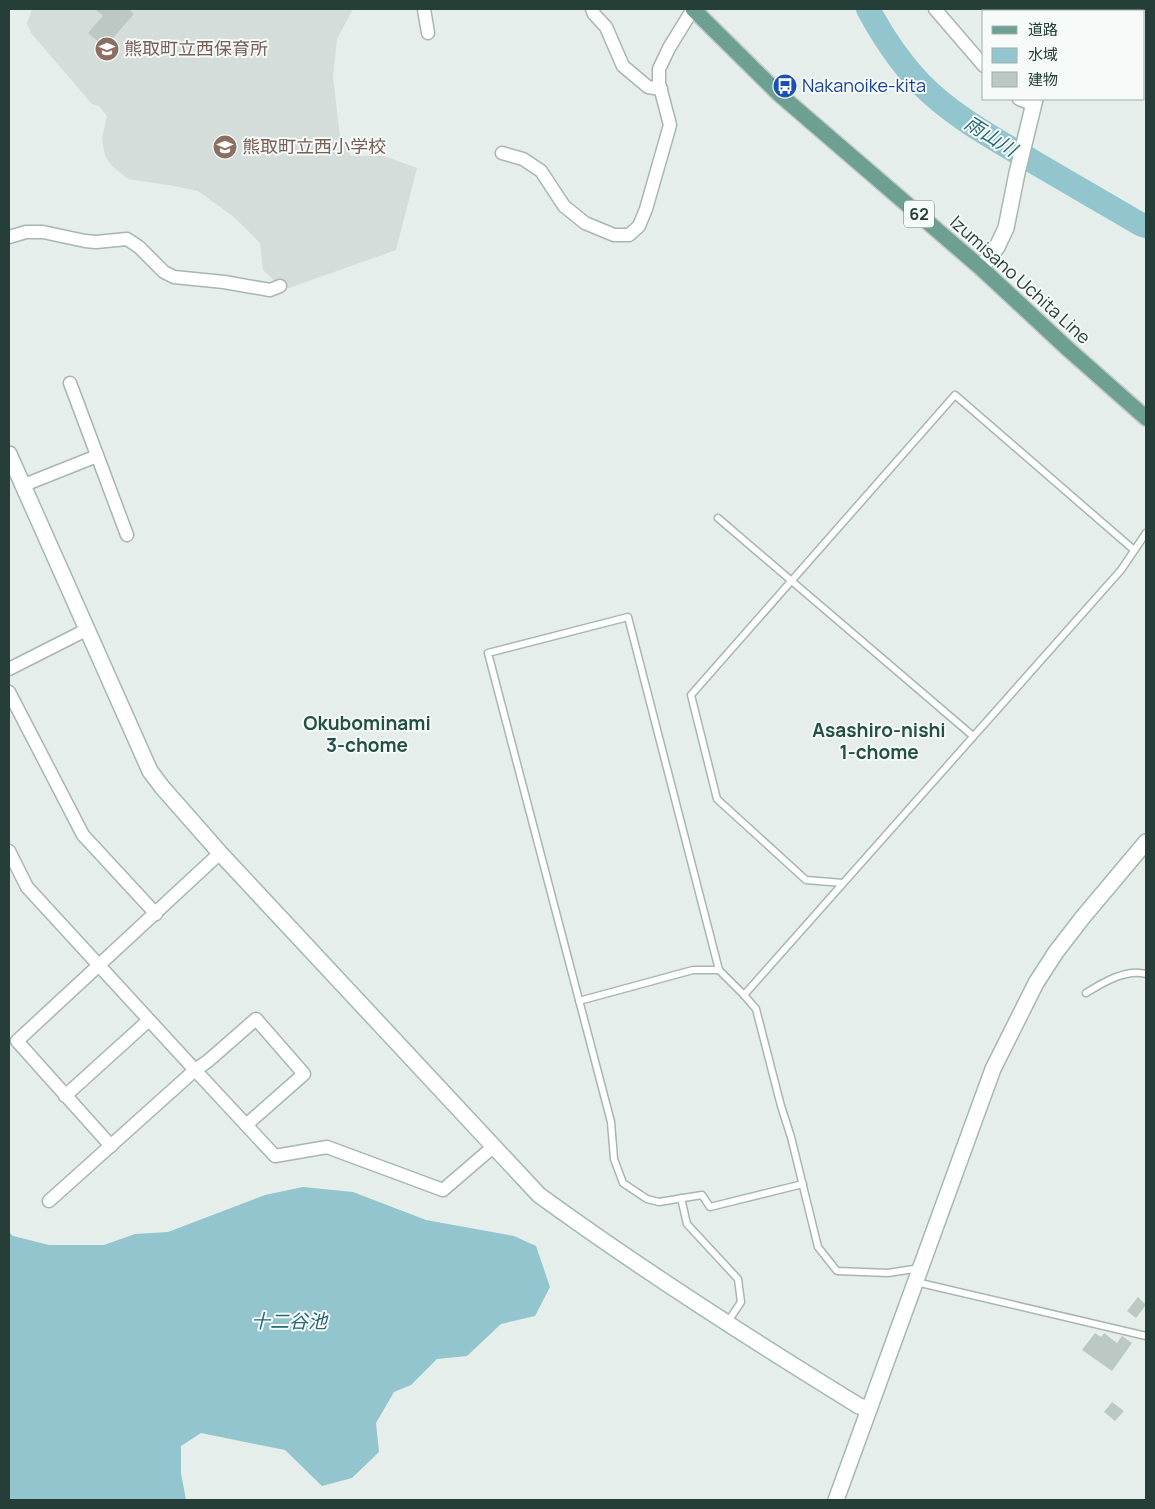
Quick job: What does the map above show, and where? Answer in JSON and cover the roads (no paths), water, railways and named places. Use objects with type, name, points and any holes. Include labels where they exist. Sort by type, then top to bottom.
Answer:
[{"type":"main road","name":"Izumisano Uchita Line","points":[[693,9],[779,94],[981,268],[1146,418]]},
{"type":"street","points":[[424,9],[428,33]]},
{"type":"street","points":[[592,9],[606,27],[623,66],[648,87],[661,89]]},
{"type":"street","points":[[502,153],[523,159],[541,171],[564,206],[585,223],[614,235],[629,235],[639,226],[646,209],[670,125],[661,89],[659,69],[669,48],[693,9]]},
{"type":"street","points":[[934,9],[982,64]]},
{"type":"street","points":[[981,268],[997,247],[1006,228],[1017,173],[1035,102]]},
{"type":"street","points":[[9,238],[26,232],[43,232],[85,241],[127,239],[139,247],[164,272],[174,277],[224,282],[270,290],[280,286]]},
{"type":"street","points":[[70,383],[127,535]]},
{"type":"street","points":[[9,454],[150,771],[220,853],[539,1195],[600,1240],[727,1323],[851,1401],[868,1409]]},
{"type":"street","points":[[24,485],[97,456]]},
{"type":"street","points":[[9,669],[86,630]]},
{"type":"street","points":[[9,692],[83,835],[156,914]]},
{"type":"street","points":[[836,1500],[868,1409],[922,1268],[949,1187],[994,1069],[1023,1008],[1056,952],[1083,917],[1145,847]]},
{"type":"street","points":[[9,851],[27,887],[275,1156],[327,1147],[443,1190],[493,1147]]},
{"type":"street","points":[[110,1146],[17,1041],[220,853]]},
{"type":"street","points":[[49,1201],[195,1070],[256,1019],[304,1074],[246,1125]]},
{"type":"street","points":[[65,1096],[149,1020]]},
{"type":"lane","points":[[843,883],[806,880],[717,799],[692,694],[791,580],[955,395],[1134,550]]},
{"type":"lane","points":[[718,518],[973,736]]},
{"type":"lane","points":[[744,995],[1121,570],[1146,533]]},
{"type":"lane","points":[[802,1184],[710,1207],[702,1196],[659,1202],[647,1199],[623,1183],[614,1159],[611,1122],[488,653],[628,617],[719,970],[756,1009],[802,1184],[818,1247],[837,1272],[888,1273],[922,1268]]},
{"type":"lane","points":[[579,1001],[693,970],[719,970]]},
{"type":"lane","points":[[1086,993],[1134,972],[1146,974]]},
{"type":"lane","points":[[680,1198],[687,1224],[738,1279],[740,1302],[727,1323]]},
{"type":"lane","points":[[916,1282],[1146,1336]]},
{"type":"water","name":"十二谷池","points":[[303,1187],[353,1192],[426,1220],[514,1236],[536,1246],[550,1287],[535,1316],[501,1324],[467,1356],[437,1359],[411,1385],[394,1392],[376,1423],[379,1452],[352,1478],[322,1486],[285,1450],[201,1433],[181,1446],[181,1473],[186,1500],[9,1500],[9,1232],[13,1236],[49,1245],[104,1245],[135,1234],[168,1232],[265,1195]]},
{"type":"waterway","name":"雨山川","points":[[868,9],[885,38],[905,66],[932,95],[946,106],[973,126],[1146,226]]},
{"type":"place","name":"熊取町立西保育所","points":[[107,49]]},
{"type":"place","name":"Nakanoike-kita","points":[[785,86]]},
{"type":"place","name":"熊取町立西小学校","points":[[225,147]]},
{"type":"district","name":"Okubominami 3-chome","points":[[367,734]]},
{"type":"district","name":"Asashiro-nishi 1-chome","points":[[879,741]]}]
